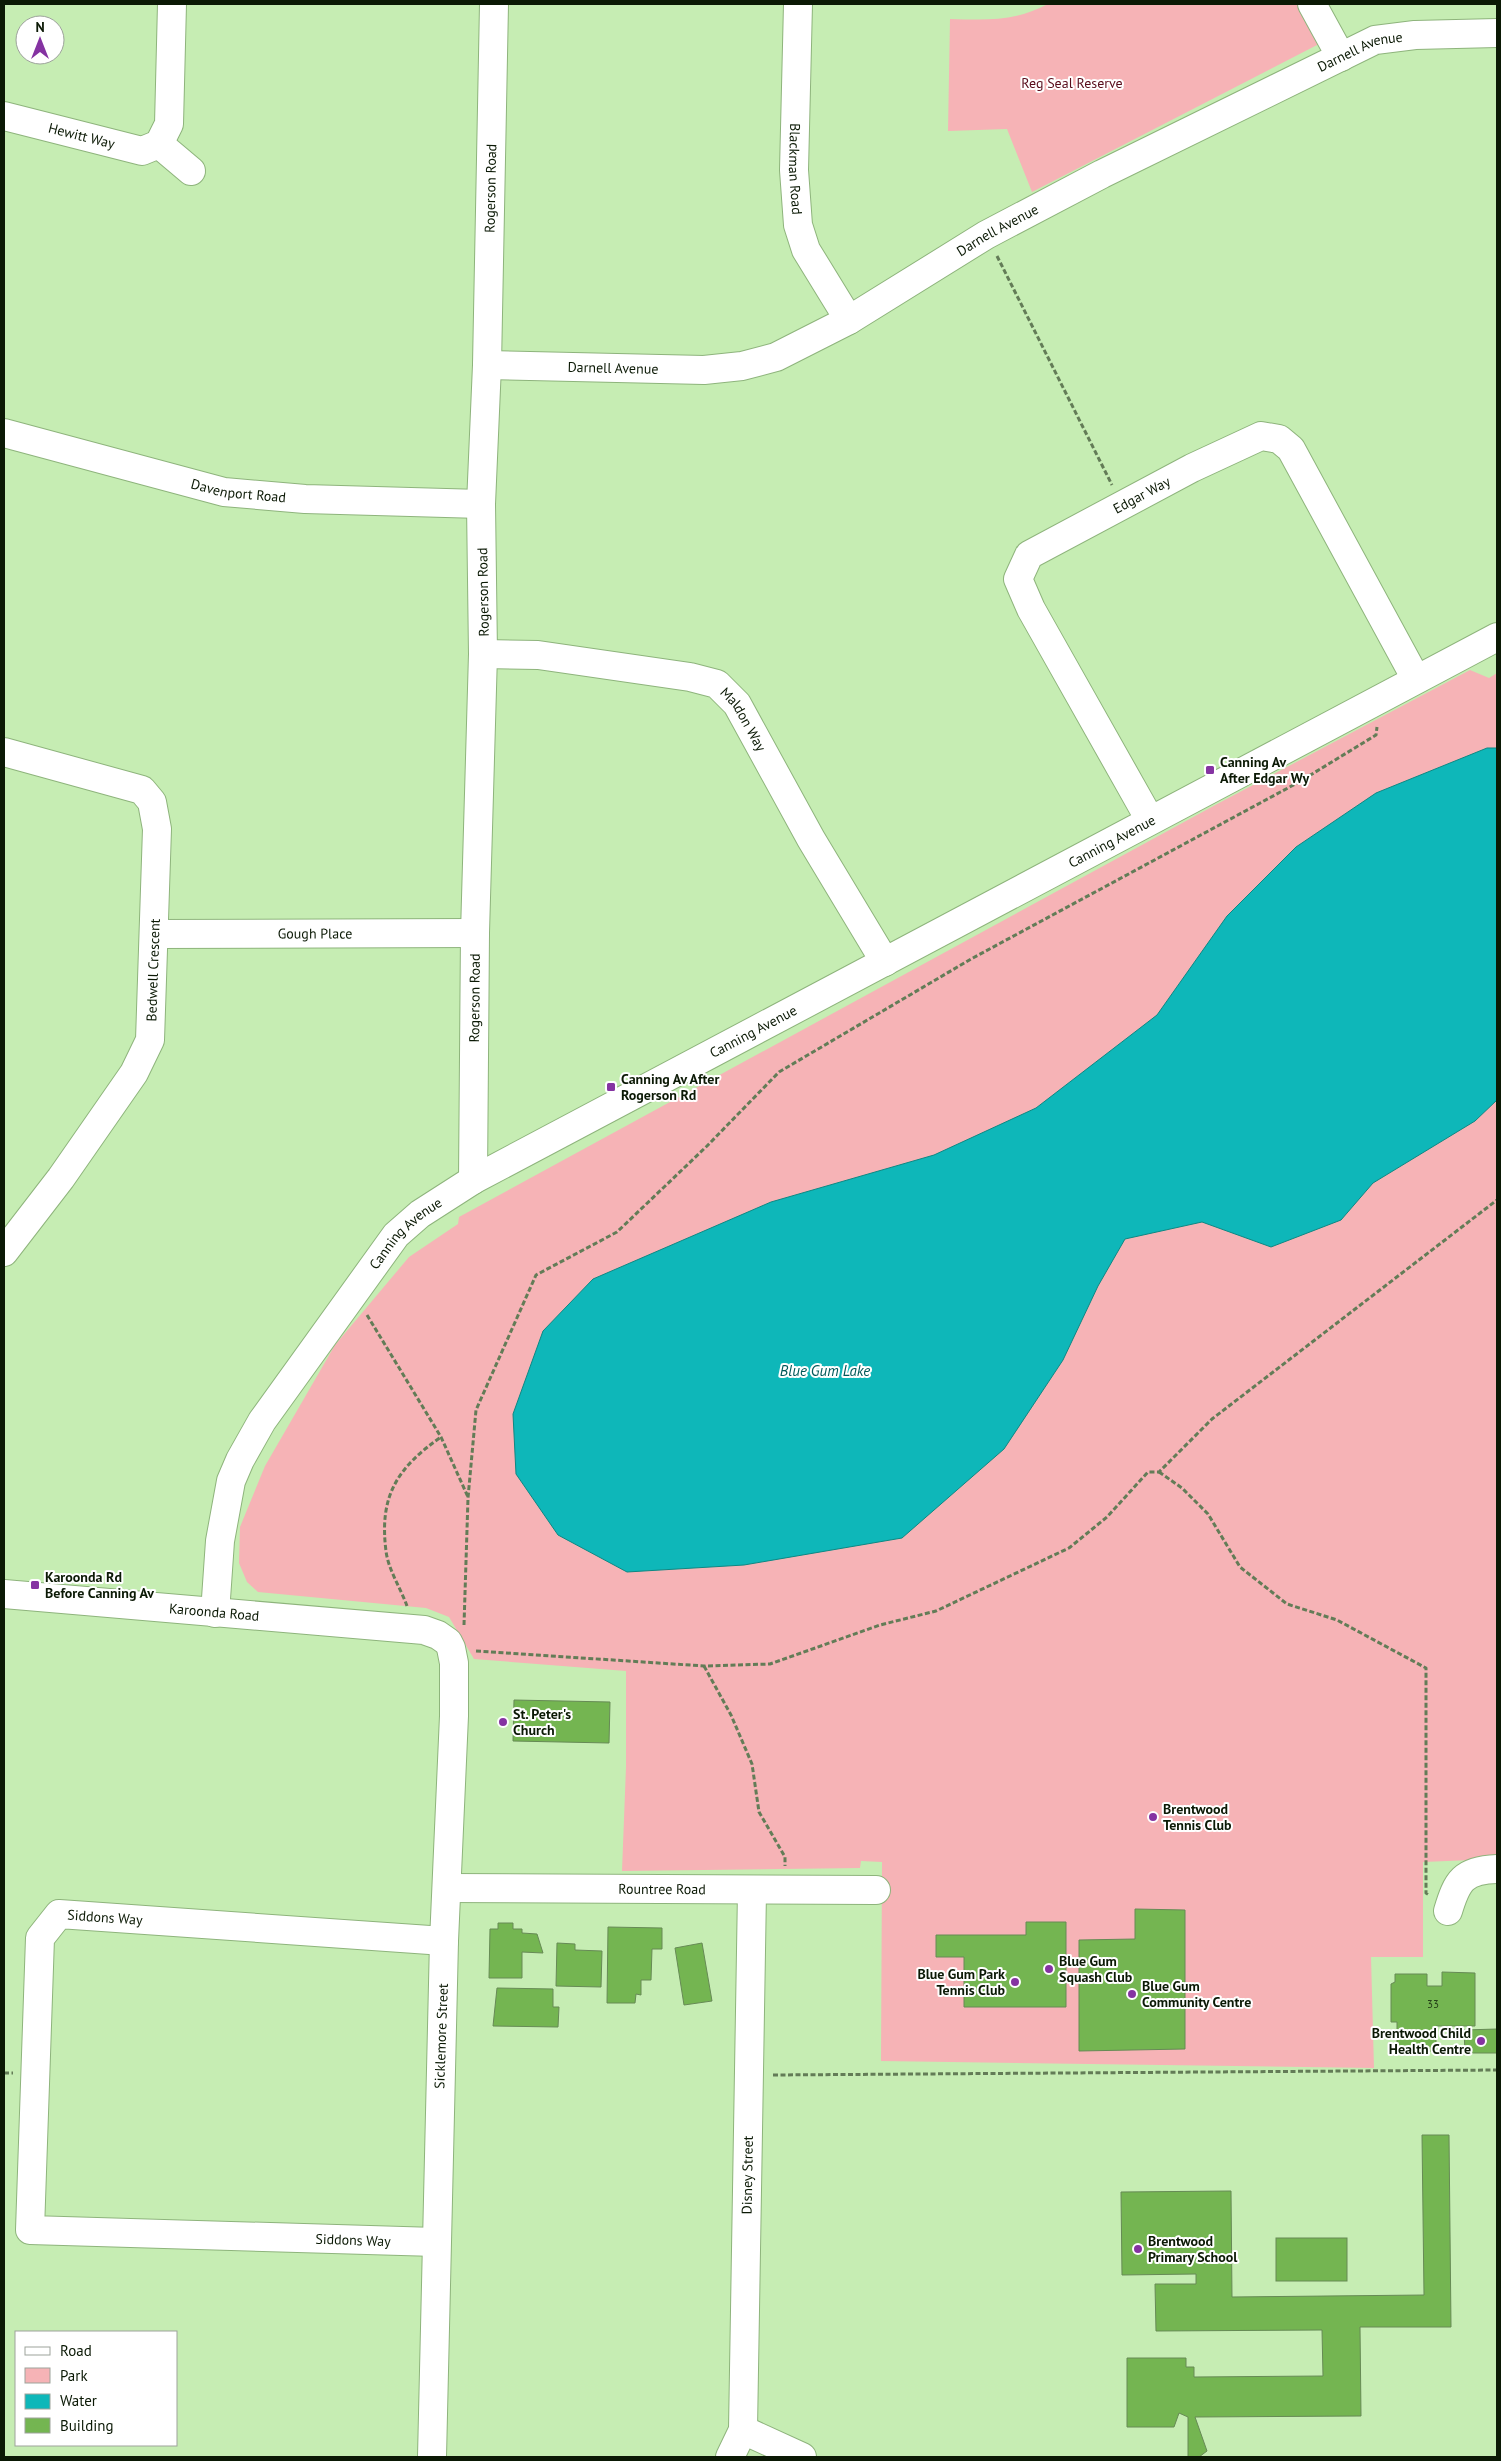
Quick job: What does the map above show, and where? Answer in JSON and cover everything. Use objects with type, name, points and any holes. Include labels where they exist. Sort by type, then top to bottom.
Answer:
[{"type":"street","points":[[172,4],[169,124],[159,144],[191,171]]},
{"type":"street","name":"Rogerson Road","points":[[473,1180],[475,933],[483,654],[481,504],[488,365],[494,4]]},
{"type":"street","name":"Blackman Road","points":[[798,4],[794,170],[798,225],[806,250],[849,320]]},
{"type":"street","points":[[1312,4],[1340,57]]},
{"type":"street","name":"Darnell Avenue","points":[[488,365],[704,370],[742,366],[776,357],[849,320],[986,235],[1102,174],[1376,40],[1415,34],[1497,33]]},
{"type":"street","name":"Hewitt Way","points":[[4,116],[142,151],[159,144]]},
{"type":"street","name":"Davenport Road","points":[[4,433],[224,492],[305,499],[481,504]]},
{"type":"street","name":"Edgar Way","points":[[1150,820],[1031,609],[1018,579],[1029,555],[1192,468],[1261,436],[1279,439],[1291,449],[1416,679]]},
{"type":"street","name":"Canning Avenue","points":[[215,1613],[220,1541],[231,1481],[240,1460],[262,1421],[350,1296],[396,1235],[420,1214],[473,1180],[1497,637]]},
{"type":"street","name":"Maldon Way","points":[[483,654],[538,655],[690,677],[717,684],[737,704],[811,839],[885,962]]},
{"type":"street","name":"Bedwell Crescent","points":[[4,752],[142,790],[152,802],[156,830],[155,934],[150,1040],[134,1072],[61,1178],[4,1252]]},
{"type":"street","name":"Gough Place","points":[[155,934],[475,933]]},
{"type":"street","name":"Karoonda Road","points":[[4,1594],[215,1613],[418,1623]]},
{"type":"street","name":"Sicklemore Street","points":[[418,1623],[448,1642],[454,1663],[454,1716],[444,1941],[432,2457]]},
{"type":"street","points":[[1448,1911],[1455,1886],[1464,1877],[1479,1870],[1497,1869]]},
{"type":"street","points":[[1464,1877],[1476,1886],[1497,1886]]},
{"type":"street","name":"Rountree Road","points":[[447,1888],[752,1891],[876,1890]]},
{"type":"street","name":"Disney Street","points":[[730,2457],[743,2430],[752,1891]]},
{"type":"street","name":"Siddons Way","points":[[436,2242],[25,2238],[40,1938],[59,1914],[444,1941]]},
{"type":"street","points":[[743,2430],[802,2457]]},
{"type":"path","points":[[986,235],[1122,506]]},
{"type":"path","points":[[464,1635],[468,1498],[476,1410],[536,1275],[617,1232],[707,1146],[779,1072],[971,959],[1299,782],[1376,735],[1381,713],[1375,700]]},
{"type":"path","points":[[1159,1472],[1212,1419],[1497,1200]]},
{"type":"path","points":[[350,1296],[363,1308],[441,1437],[468,1498]]},
{"type":"path","points":[[418,1623],[386,1553],[386,1518],[393,1484],[417,1454],[441,1437]]},
{"type":"path","points":[[473,1651],[704,1666],[770,1664],[880,1625],[936,1611],[1069,1548],[1107,1517],[1148,1472],[1159,1472],[1182,1488],[1208,1514],[1240,1567],[1286,1604],[1337,1620],[1426,1668],[1426,1893],[1448,1911]]},
{"type":"path","points":[[704,1666],[731,1715],[752,1764],[759,1812],[785,1857],[786,1891]]},
{"type":"path","points":[[750,2075],[1497,2070]]},
{"type":"green space","name":"Reg Seal Reserve","points":[[1048,4],[1300,4],[1319,44],[1032,192],[1007,129],[948,131],[950,19],[1000,19],[1024,14]]},
{"type":"green space","points":[[1470,670],[1489,678],[1497,673],[1497,1859],[1423,1862],[1423,1957],[1371,1957],[1374,2068],[881,2061],[882,1862],[861,1861],[860,1868],[622,1871],[626,1767],[626,1671],[474,1659],[449,1617],[426,1608],[258,1592],[247,1582],[239,1563],[240,1527],[265,1466],[335,1345],[409,1257],[458,1224],[459,1217],[1219,803]]},
{"type":"water","name":"Blue Gum Lake","points":[[1487,748],[1497,748],[1497,1100],[1475,1121],[1373,1183],[1341,1220],[1271,1247],[1202,1222],[1125,1239],[1098,1286],[1063,1360],[1004,1449],[902,1538],[744,1565],[627,1572],[558,1535],[516,1474],[513,1414],[543,1331],[593,1279],[771,1202],[934,1155],[1036,1108],[1157,1015],[1227,916],[1296,847],[1376,793]]},
{"type":"building","points":[[514,1700],[610,1702],[609,1743],[513,1741]]},
{"type":"building","name":"Blue Gum Community Centre","points":[[1135,1909],[1185,1910],[1185,2049],[1079,2051],[1079,1940],[1135,1939]]},
{"type":"building","name":"Blue Gum Park Tennis Club","points":[[1026,1922],[1066,1922],[1066,2007],[964,2007],[964,1957],[936,1957],[936,1935],[1026,1935]]},
{"type":"building","points":[[498,1923],[513,1923],[513,1929],[522,1929],[522,1933],[537,1934],[543,1953],[522,1952],[522,1978],[489,1978],[490,1929],[498,1929]]},
{"type":"building","points":[[608,1927],[662,1928],[662,1949],[652,1949],[651,1980],[641,1980],[641,1995],[636,1994],[635,2003],[607,2003]]},
{"type":"building","points":[[557,1943],[575,1944],[575,1950],[602,1951],[601,1987],[556,1986]]},
{"type":"building","points":[[702,1943],[712,2001],[684,2005],[675,1948]]},
{"type":"building","points":[[1442,1972],[1475,1973],[1475,2026],[1436,2026],[1436,2051],[1397,2051],[1397,2022],[1391,2022],[1391,1984],[1395,1982],[1395,1974],[1427,1974],[1427,1986],[1442,1986]]},
{"type":"building","points":[[497,1988],[553,1989],[553,2007],[559,2007],[558,2027],[493,2026]]},
{"type":"building","name":"Brentwood Child Health Centre","points":[[1497,2029],[1497,2053],[1465,2053],[1464,2030]]},
{"type":"building","points":[[1422,2135],[1449,2135],[1451,2327],[1360,2327],[1361,2416],[1195,2417],[1207,2451],[1199,2457],[1188,2457],[1188,2417],[1179,2413],[1174,2427],[1127,2427],[1127,2358],[1186,2358],[1186,2367],[1194,2367],[1194,2377],[1323,2376],[1322,2330],[1156,2331],[1155,2284],[1196,2284],[1196,2274],[1122,2275],[1121,2192],[1231,2191],[1232,2297],[1424,2295]]},
{"type":"building","points":[[1276,2238],[1347,2238],[1347,2281],[1276,2281]]},
{"type":"place","name":"Canning Av After Edgar Wy","points":[[1210,770]]},
{"type":"place","name":"Canning Av After Rogerson Rd","points":[[611,1087]]},
{"type":"place","name":"Karoonda Rd Before Canning Av","points":[[35,1585]]},
{"type":"place","name":"St. Peter's Church","points":[[503,1722]]},
{"type":"place","name":"Brentwood Tennis Club","points":[[1153,1817]]},
{"type":"place","name":"Blue Gum Squash Club","points":[[1049,1969]]},
{"type":"place","name":"Blue Gum Park Tennis Club","points":[[1015,1982]]},
{"type":"place","name":"Blue Gum Community Centre","points":[[1132,1994]]},
{"type":"place","name":"Brentwood Child Health Centre","points":[[1481,2041]]},
{"type":"place","name":"Brentwood Primary School","points":[[1138,2249]]}]
